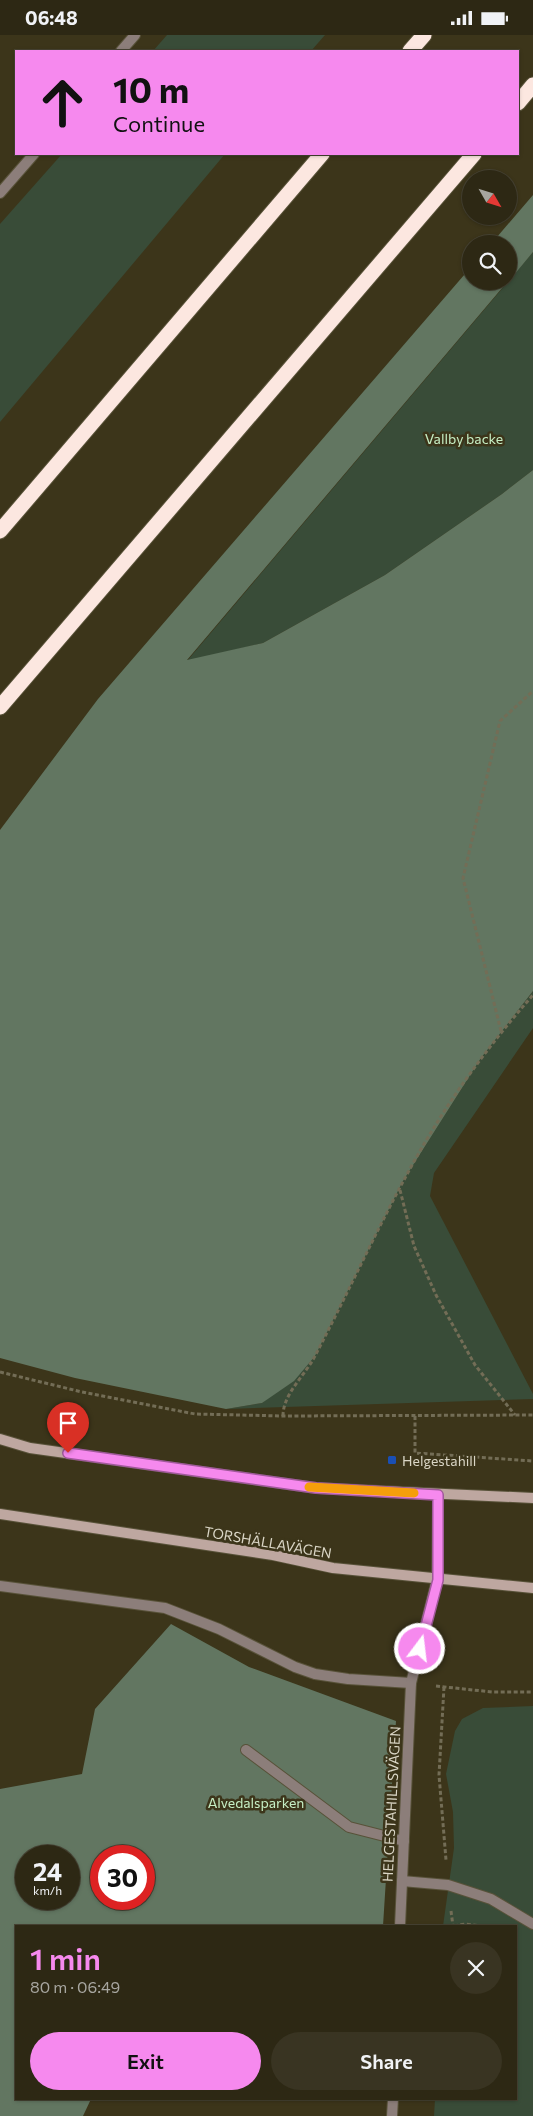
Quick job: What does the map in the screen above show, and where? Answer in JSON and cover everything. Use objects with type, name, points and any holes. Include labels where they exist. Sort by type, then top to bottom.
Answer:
[{"type":"highway","points":[[411,50],[424,35]]},
{"type":"highway","points":[[519,102],[533,85]]},
{"type":"highway","points":[[0,531],[321,155]]},
{"type":"highway","points":[[0,707],[473,155]]},
{"type":"main road","points":[[0,1439],[30,1447],[316,1488],[533,1498]]},
{"type":"main road","points":[[438,1495],[438,1580]]},
{"type":"main road","name":"TORSHÄLLAVÄGEN","points":[[0,1514],[273,1555],[332,1568],[533,1588]]},
{"type":"street","points":[[123,50],[135,35]]},
{"type":"street","points":[[0,193],[33,155]]},
{"type":"street","name":"HELGESTAHILLSVÄGEN","points":[[400,1925],[411,1683],[438,1580]]},
{"type":"street","points":[[0,1586],[165,1608],[219,1629],[296,1667],[315,1673],[348,1679],[411,1683]]},
{"type":"street","points":[[246,1750],[349,1827],[404,1841]]},
{"type":"street","points":[[402,1881],[448,1885],[491,1899],[533,1924]]},
{"type":"street","points":[[392,2100],[392,2116]]},
{"type":"path","points":[[501,1032],[464,878],[500,721],[533,691]]},
{"type":"path","points":[[283,1416],[283,1405],[286,1399],[315,1357],[416,1158],[456,1094],[501,1032],[533,995]]},
{"type":"path","points":[[400,1190],[414,1245],[436,1295],[475,1365],[516,1415]]},
{"type":"path","points":[[0,1372],[82,1392],[195,1413],[283,1416],[533,1415]]},
{"type":"path","points":[[415,1415],[415,1453],[533,1461]]},
{"type":"path","points":[[411,1683],[492,1691],[533,1691]]},
{"type":"path","points":[[444,1687],[438,1775],[448,1885],[454,1925]]},
{"type":"path","points":[[460,1925],[474,1925]]},
{"type":"green space","points":[[167,35],[325,35],[312,50],[154,50]]},
{"type":"green space","points":[[61,155],[224,155],[0,422],[0,224]]},
{"type":"green space","points":[[533,195],[533,252],[517,271],[517,235],[499,235],[507,225],[518,225],[518,212]]},
{"type":"green space","name":"Vallby backe","points":[[533,252],[533,470],[502,494],[385,575],[263,643],[187,661],[501,290],[517,290],[517,271]]},
{"type":"green space","points":[[462,277],[462,290],[500,290],[187,660],[263,643],[385,575],[502,494],[533,470],[533,991],[481,1058],[403,1181],[315,1356],[294,1381],[262,1403],[226,1409],[75,1378],[0,1358],[0,830],[98,699]]},
{"type":"green space","points":[[533,991],[533,1028],[434,1173],[430,1196],[533,1394],[533,1399],[226,1409],[262,1403],[315,1356],[403,1181],[481,1058]]},
{"type":"green space","name":"Alvedalsparken","points":[[171,1624],[249,1667],[396,1721],[383,1925],[15,1925],[15,2100],[91,2100],[83,2116],[0,2116],[0,1789],[82,1774],[95,1709]]},
{"type":"green space","points":[[533,1706],[533,2116],[434,2116],[435,2100],[517,2100],[517,1925],[443,1925],[454,1848],[453,1812],[446,1774],[455,1731],[462,1719],[483,1708]]},
{"type":"slow traffic","points":[[309,1487],[414,1493]]},
{"type":"place","name":"Helgestahill","points":[[392,1460]]},
{"type":"route","points":[[68,1453],[316,1488],[438,1495],[438,1580],[420,1649]]}]
